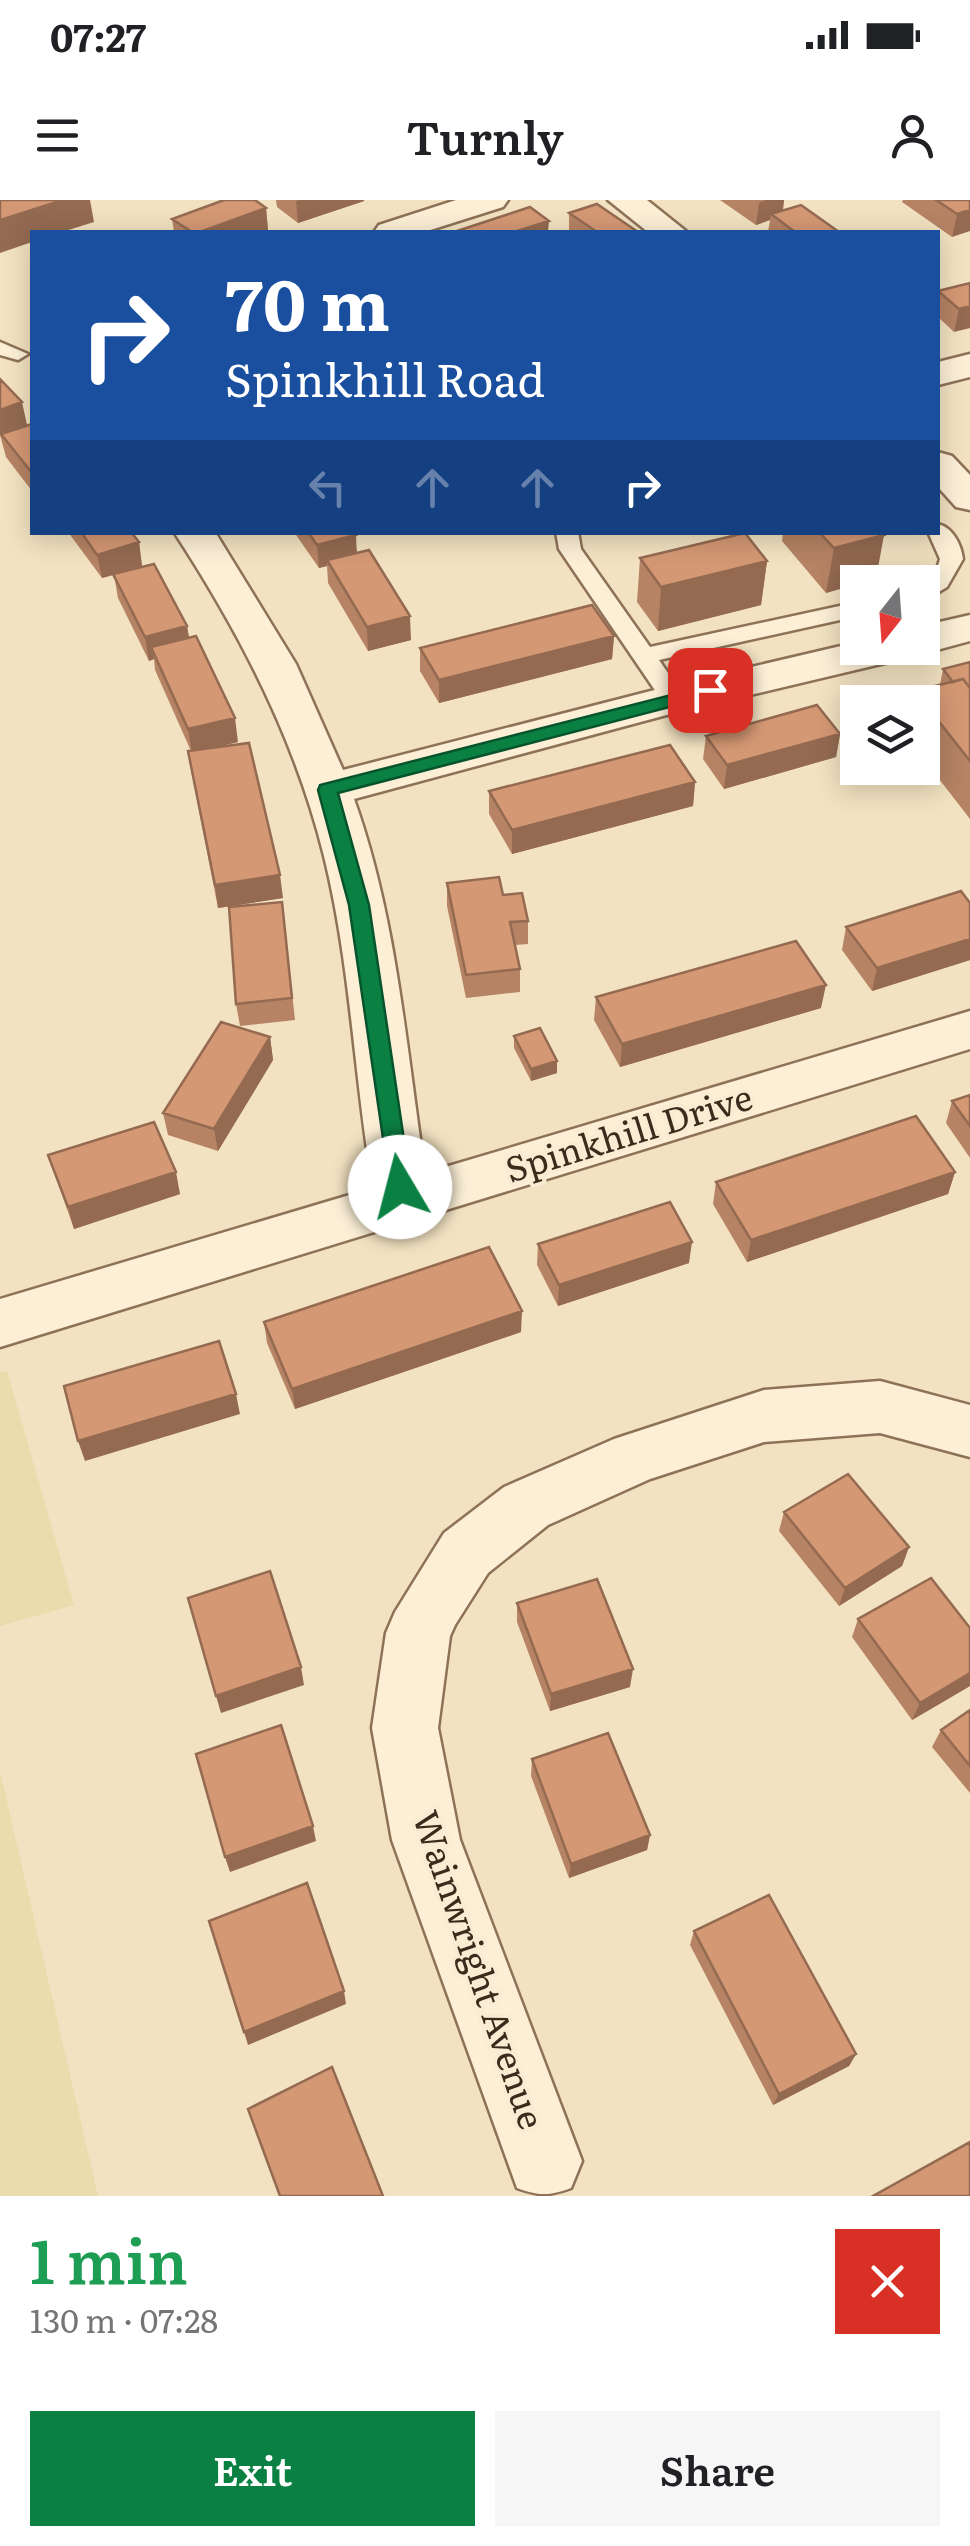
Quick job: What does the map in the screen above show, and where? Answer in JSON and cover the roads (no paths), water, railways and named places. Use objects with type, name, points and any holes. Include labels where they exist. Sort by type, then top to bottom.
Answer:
[{"type":"street","points":[[397,230],[491,200]]},
{"type":"street","points":[[625,200],[667,230]]},
{"type":"street","points":[[940,374],[970,366]]},
{"type":"street","points":[[940,466],[970,498]]},
{"type":"street","points":[[196,535],[238,594],[287,686],[327,790],[359,905],[400,1187],[406,1202]]},
{"type":"street","points":[[940,636],[970,628]]},
{"type":"street","points":[[327,790],[840,660]]},
{"type":"street","name":"Spinkhill Drive","points":[[0,1323],[970,1030]]},
{"type":"street","name":"Wainwright Avenue","points":[[544,2162],[423,1821],[405,1728],[418,1633],[434,1604],[466,1553],[526,1506],[635,1458],[764,1416],[880,1407],[970,1431]]},
{"type":"lane","points":[[940,533],[946,540],[951,562],[940,582]]},
{"type":"lane","points":[[568,535],[570,550],[674,699]]},
{"type":"lane","points":[[643,656],[840,613]]}]
